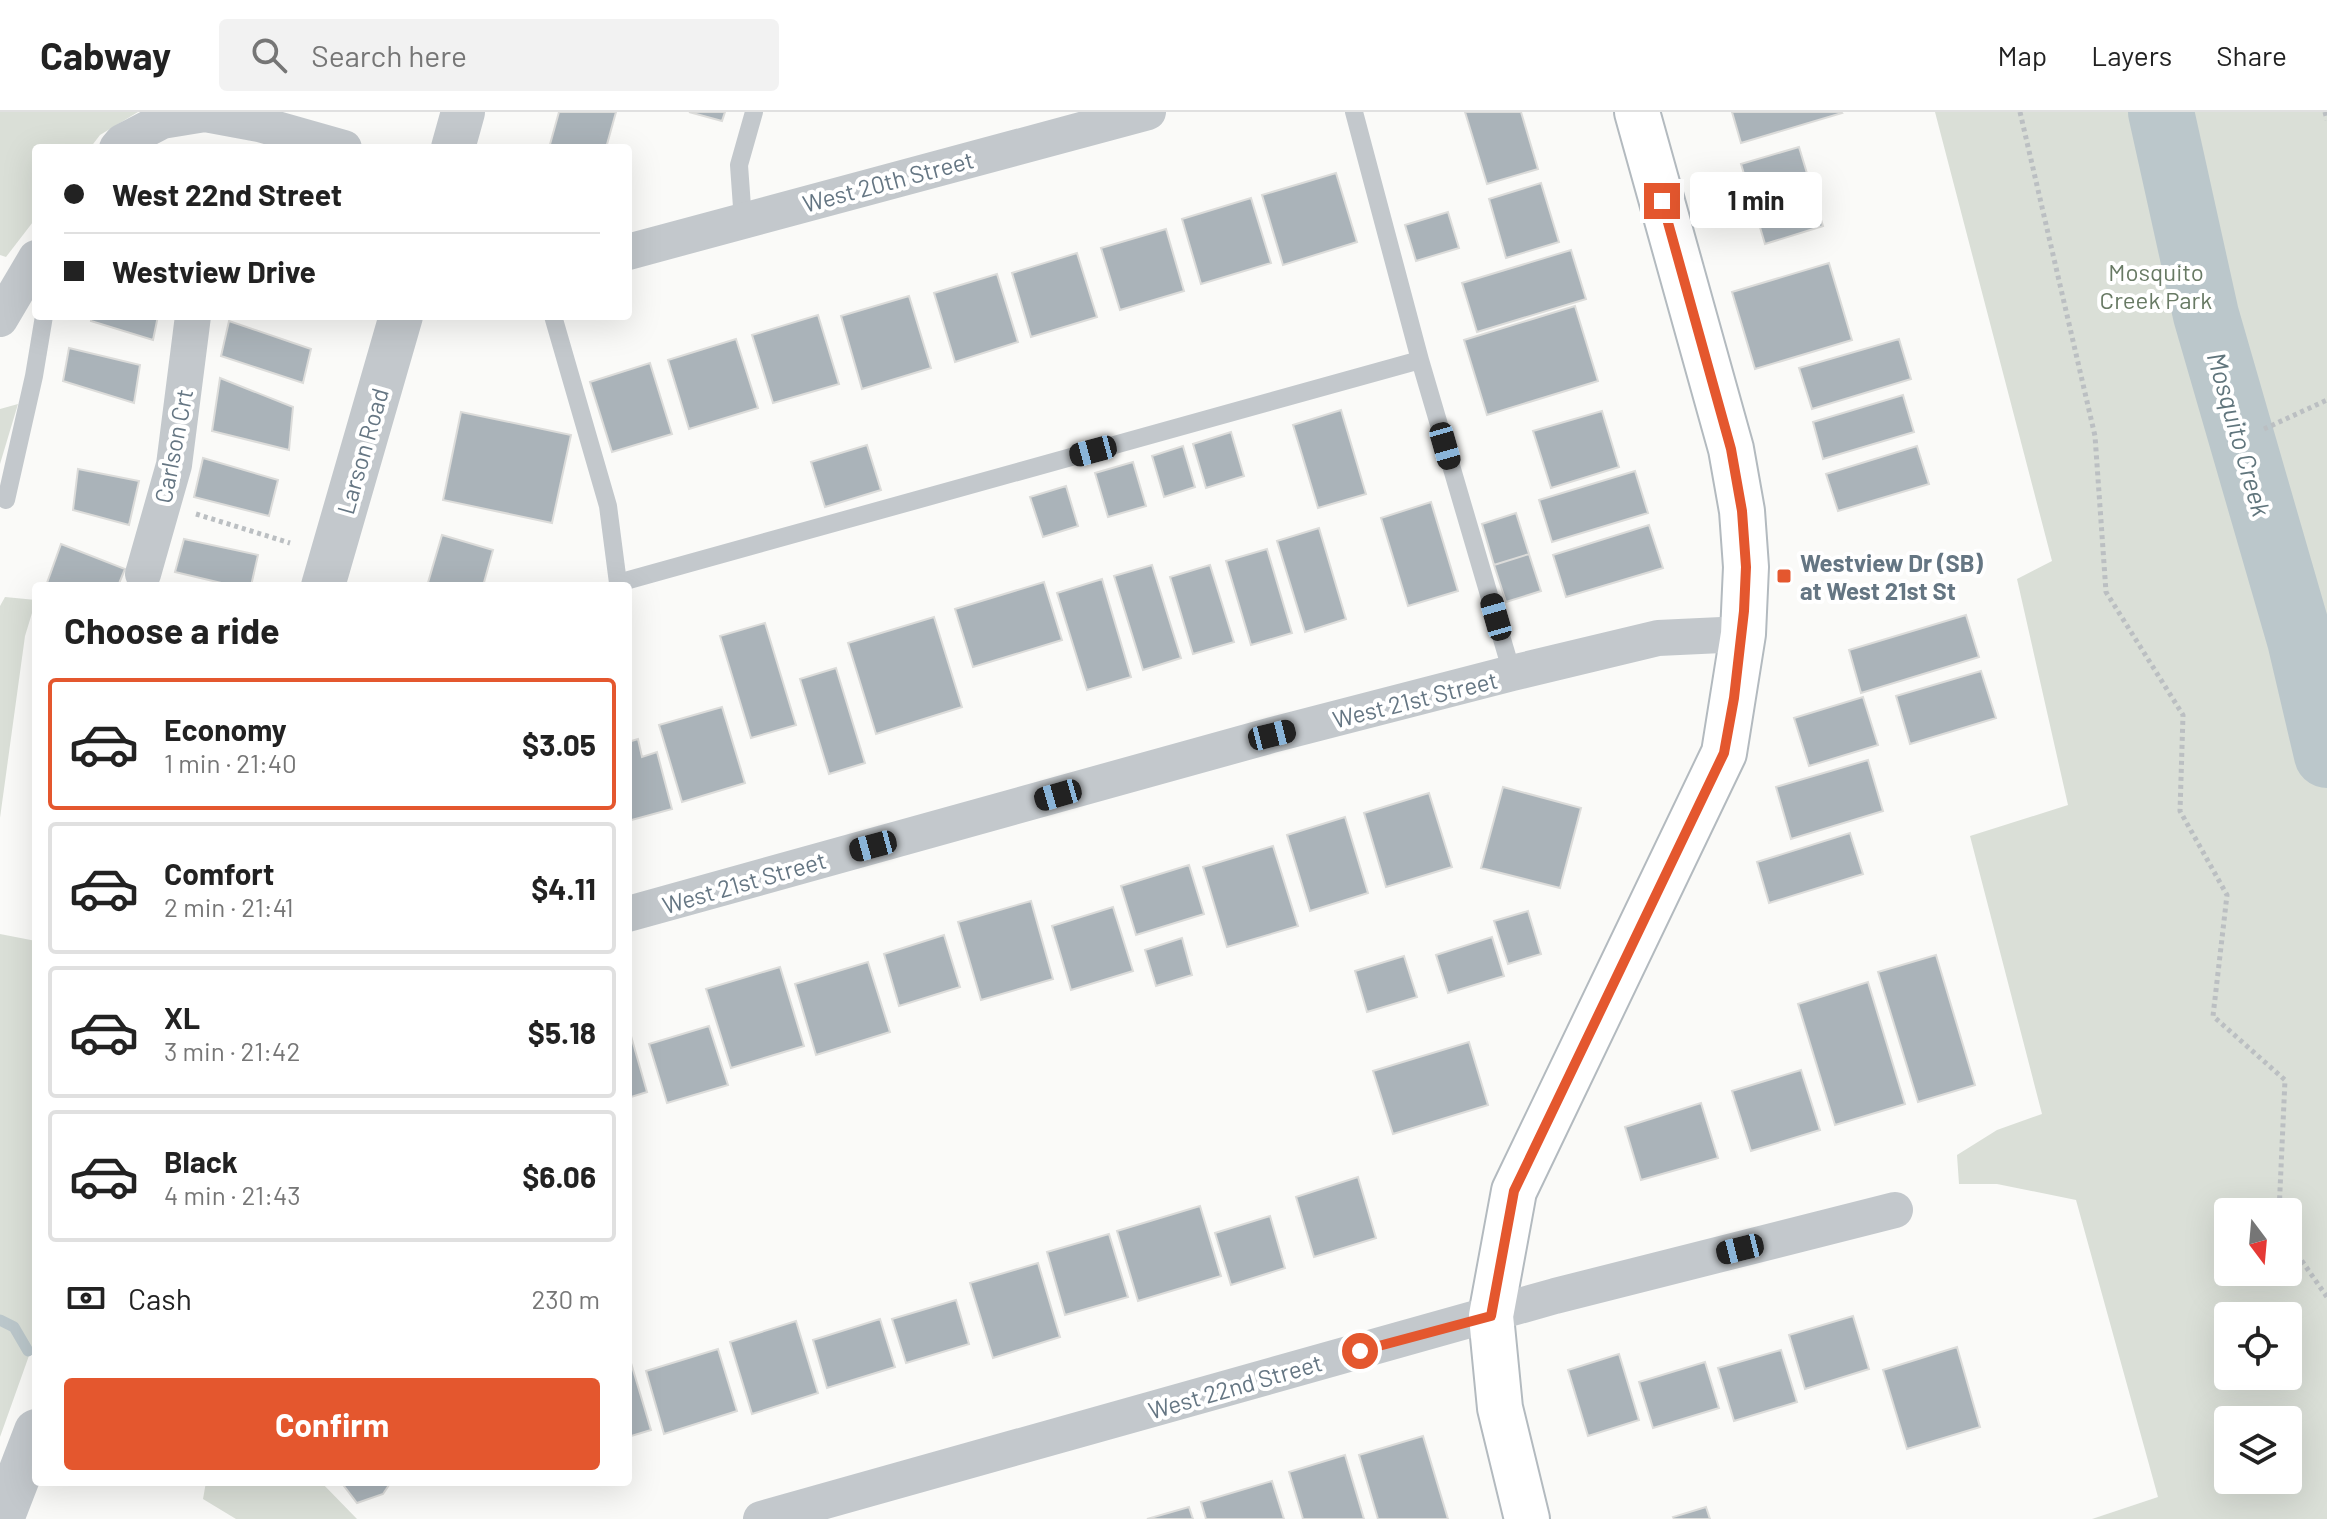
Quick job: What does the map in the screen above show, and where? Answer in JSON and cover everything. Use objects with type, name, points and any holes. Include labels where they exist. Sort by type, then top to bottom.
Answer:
[{"type":"main road","points":[[1527,1519],[1500,1408],[1491,1316],[1514,1191],[1724,753],[1743,634],[1745,553],[1742,511],[1731,449],[1637,112]]},
{"type":"street","points":[[454,144],[463,112]]},
{"type":"street","name":"West 20th Street","points":[[632,251],[1148,112]]},
{"type":"street","points":[[120,144],[162,121],[205,114],[254,136],[314,144]]},
{"type":"street","points":[[0,319],[32,265]]},
{"type":"street","name":"Carlson Crt","points":[[143,574],[174,465],[192,320]]},
{"type":"street","name":"Larson Road","points":[[324,582],[400,320]]},
{"type":"street","name":"West 21st Street","points":[[632,913],[1272,735],[1512,673],[1658,638],[1743,634]]},
{"type":"street","name":"West 22nd Street","points":[[761,1519],[1555,1296],[1895,1210]]},
{"type":"street","points":[[2,1519],[32,1441]]},
{"type":"lane","points":[[743,221],[739,165],[754,112]]},
{"type":"lane","points":[[1354,112],[1420,360],[1512,673]]},
{"type":"lane","points":[[6,500],[43,320]]},
{"type":"lane","points":[[554,320],[608,506],[617,582]]},
{"type":"lane","points":[[624,582],[1420,360]]},
{"type":"path","points":[[2020,112],[2095,436],[2106,592],[2183,715],[2180,811],[2227,895],[2213,1016],[2285,1080],[2280,1198]]},
{"type":"path","points":[[2325,112],[2327,120]]},
{"type":"path","points":[[2264,429],[2327,400]]},
{"type":"path","points":[[163,504],[290,543]]},
{"type":"path","points":[[2302,1261],[2327,1297]]},
{"type":"green space","points":[[0,112],[138,112],[100,135],[93,144],[32,144],[32,223],[6,257],[0,255]]},
{"type":"green space","name":"Mosquito Creek Park","points":[[1935,112],[2327,112],[2327,1519],[2092,1519],[2158,1497],[2076,1200],[1997,1184],[1959,1184],[1957,1155],[1997,1130],[2042,1114],[1970,836],[2068,805],[2017,579],[2052,561]]},
{"type":"green space","points":[[18,404],[0,464],[0,409]]},
{"type":"green space","points":[[5,597],[32,600],[0,818],[0,606]]},
{"type":"green space","points":[[0,934],[32,940],[32,1347],[0,1437]]},
{"type":"green space","points":[[205,1486],[325,1486],[357,1519],[236,1519],[203,1499]]},
{"type":"building","points":[[559,112],[616,112],[607,144],[550,144]]},
{"type":"building","points":[[689,112],[725,112],[722,121]]},
{"type":"building","points":[[1465,112],[1521,112],[1538,169],[1487,184]]},
{"type":"building","points":[[1732,112],[1841,112],[1842,113],[1741,143]]},
{"type":"building","points":[[1799,147],[1823,226],[1765,244],[1741,164]]},
{"type":"building","points":[[1336,173],[1357,242],[1283,265],[1262,195]]},
{"type":"building","points":[[1541,183],[1559,242],[1506,258],[1489,199]]},
{"type":"building","points":[[1251,198],[1271,263],[1201,284],[1182,219]]},
{"type":"building","points":[[1448,212],[1459,248],[1416,261],[1405,225]]},
{"type":"building","points":[[1166,229],[1184,291],[1120,310],[1101,248]]},
{"type":"building","points":[[1571,250],[1586,299],[1477,332],[1462,283]]},
{"type":"building","points":[[1077,253],[1097,317],[1031,337],[1012,273]]},
{"type":"building","points":[[1829,263],[1852,340],[1755,369],[1732,292]]},
{"type":"building","points":[[997,274],[1018,342],[955,362],[934,293]]},
{"type":"building","points":[[909,296],[931,368],[862,389],[841,316]]},
{"type":"building","points":[[1575,306],[1598,381],[1487,415],[1464,340]]},
{"type":"building","points":[[818,315],[839,384],[773,403],[752,335]]},
{"type":"building","points":[[91,320],[157,320],[153,340]]},
{"type":"building","points":[[229,321],[311,349],[303,383],[221,356]]},
{"type":"building","points":[[736,339],[758,408],[689,429],[668,360]]},
{"type":"building","points":[[1899,339],[1911,379],[1812,409],[1799,368]]},
{"type":"building","points":[[69,348],[140,365],[134,403],[63,381]]},
{"type":"building","points":[[650,363],[672,434],[612,452],[590,382]]},
{"type":"building","points":[[220,378],[293,407],[289,450],[212,431]]},
{"type":"building","points":[[1903,395],[1914,432],[1823,459],[1813,422]]},
{"type":"building","points":[[1341,410],[1366,494],[1318,508],[1293,425]]},
{"type":"building","points":[[1602,411],[1619,467],[1551,488],[1533,431]]},
{"type":"building","points":[[461,412],[571,435],[552,523],[443,500]]},
{"type":"building","points":[[1231,432],[1244,476],[1206,488],[1193,444]]},
{"type":"building","points":[[867,445],[881,490],[825,507],[811,462]]},
{"type":"building","points":[[1183,446],[1195,487],[1164,497],[1152,456]]},
{"type":"building","points":[[1917,446],[1929,484],[1838,511],[1826,474]]},
{"type":"building","points":[[203,458],[278,480],[269,516],[194,497]]},
{"type":"building","points":[[1133,462],[1146,506],[1108,517],[1095,473]]},
{"type":"building","points":[[78,469],[139,481],[129,525],[73,510]]},
{"type":"building","points":[[1635,471],[1648,513],[1552,542],[1539,500]]},
{"type":"building","points":[[1066,486],[1078,526],[1043,537],[1030,497]]},
{"type":"building","points":[[1431,502],[1458,591],[1408,606],[1381,518]]},
{"type":"building","points":[[1516,513],[1529,554],[1494,565],[1482,524]]},
{"type":"building","points":[[1649,525],[1663,568],[1566,597],[1553,555]]},
{"type":"building","points":[[1319,528],[1346,619],[1305,632],[1277,541]]},
{"type":"building","points":[[442,535],[493,550],[484,582],[428,582]]},
{"type":"building","points":[[184,539],[258,555],[252,582],[217,582],[175,572]]},
{"type":"building","points":[[61,544],[125,569],[120,582],[47,582]]},
{"type":"building","points":[[1267,549],[1292,633],[1251,645],[1226,561]]},
{"type":"building","points":[[1529,554],[1541,591],[1506,602],[1494,565]]},
{"type":"building","points":[[1152,565],[1181,658],[1143,670],[1114,576]]},
{"type":"building","points":[[1210,565],[1234,642],[1193,654],[1170,577]]},
{"type":"building","points":[[1102,579],[1131,677],[1087,690],[1057,593]]},
{"type":"building","points":[[1044,582],[1062,640],[973,667],[955,609]]},
{"type":"building","points":[[1966,615],[1979,657],[1861,693],[1849,650]]},
{"type":"building","points":[[934,617],[962,707],[876,734],[848,643]]},
{"type":"building","points":[[765,623],[796,725],[751,738],[720,636]]},
{"type":"building","points":[[836,668],[865,763],[829,774],[800,679]]},
{"type":"building","points":[[1981,671],[1996,718],[1910,744],[1896,696]]},
{"type":"building","points":[[1863,697],[1878,745],[1809,766],[1794,718]]},
{"type":"building","points":[[722,707],[745,783],[682,802],[659,725]]},
{"type":"building","points":[[638,739],[642,757],[657,752],[672,809],[632,820],[632,741]]},
{"type":"building","points":[[1868,760],[1883,811],[1791,839],[1776,787]]},
{"type":"building","points":[[1503,787],[1581,808],[1560,888],[1481,868]]},
{"type":"building","points":[[1429,793],[1452,867],[1386,887],[1364,813]]},
{"type":"building","points":[[1345,817],[1368,893],[1310,911],[1287,835]]},
{"type":"building","points":[[1850,833],[1863,874],[1769,903],[1757,862]]},
{"type":"building","points":[[1273,846],[1298,926],[1227,947],[1203,867]]},
{"type":"building","points":[[1189,865],[1204,914],[1136,935],[1121,886]]},
{"type":"building","points":[[1031,901],[1053,979],[981,1000],[958,922]]},
{"type":"building","points":[[1113,907],[1133,971],[1071,990],[1052,926]]},
{"type":"building","points":[[1528,911],[1541,954],[1508,964],[1494,921]]},
{"type":"building","points":[[944,935],[960,987],[899,1006],[884,954]]},
{"type":"building","points":[[1492,937],[1504,976],[1448,993],[1436,955]]},
{"type":"building","points":[[1182,938],[1192,975],[1156,986],[1145,950]]},
{"type":"building","points":[[1936,955],[1975,1085],[1918,1102],[1878,972]]},
{"type":"building","points":[[1404,956],[1417,997],[1367,1012],[1355,971]]},
{"type":"building","points":[[868,962],[890,1032],[816,1055],[795,984]]},
{"type":"building","points":[[780,967],[804,1046],[731,1068],[706,989]]},
{"type":"building","points":[[1868,982],[1905,1104],[1835,1125],[1798,1004]]},
{"type":"building","points":[[709,1026],[728,1085],[667,1103],[649,1044]]},
{"type":"building","points":[[632,1040],[647,1092],[632,1097]]},
{"type":"building","points":[[1469,1042],[1488,1105],[1393,1134],[1373,1071]]},
{"type":"building","points":[[1801,1070],[1820,1130],[1751,1151],[1732,1091]]},
{"type":"building","points":[[1701,1103],[1718,1158],[1641,1180],[1625,1127]]},
{"type":"building","points":[[1358,1177],[1376,1238],[1314,1257],[1296,1197]]},
{"type":"building","points":[[1200,1206],[1221,1276],[1138,1301],[1117,1231]]},
{"type":"building","points":[[1270,1216],[1285,1268],[1231,1285],[1215,1233]]},
{"type":"building","points":[[1109,1234],[1128,1297],[1065,1315],[1047,1252]]},
{"type":"building","points":[[1038,1263],[1060,1337],[993,1358],[970,1283]]},
{"type":"building","points":[[956,1300],[969,1344],[906,1363],[892,1319]]},
{"type":"building","points":[[1853,1316],[1869,1369],[1805,1389],[1789,1335]]},
{"type":"building","points":[[880,1319],[895,1367],[827,1388],[813,1340]]},
{"type":"building","points":[[796,1321],[818,1393],[752,1414],[730,1342]]},
{"type":"building","points":[[1957,1347],[1980,1427],[1907,1449],[1883,1370]]},
{"type":"building","points":[[718,1349],[737,1411],[664,1434],[646,1371]]},
{"type":"building","points":[[1781,1350],[1797,1402],[1734,1421],[1718,1368]]},
{"type":"building","points":[[1619,1354],[1639,1420],[1588,1436],[1568,1370]]},
{"type":"building","points":[[1705,1362],[1719,1408],[1653,1428],[1639,1382]]},
{"type":"building","points":[[632,1366],[651,1430],[632,1436]]},
{"type":"building","points":[[1423,1436],[1448,1519],[1378,1519],[1359,1455]]},
{"type":"building","points":[[1345,1455],[1364,1519],[1303,1519],[1289,1472]]},
{"type":"building","points":[[1272,1481],[1284,1519],[1206,1519],[1201,1502]]},
{"type":"building","points":[[344,1486],[388,1486],[383,1494],[357,1503]]},
{"type":"building","points":[[1189,1507],[1193,1519],[1147,1519]]},
{"type":"building","points":[[1706,1507],[1710,1519],[1673,1517]]},
{"type":"waterway","name":"Mosquito Creek","points":[[2161,112],[2206,315],[2300,640],[2327,755]]},
{"type":"waterway","points":[[0,1320],[14,1327],[28,1351]]},
{"type":"place","name":"Westview Dr (SB) at West 21st St","points":[[1784,576]]},
{"type":"route","points":[[1360,1351],[1491,1316],[1514,1191],[1724,753],[1743,634],[1746,567],[1742,511],[1731,449],[1662,201]]}]
